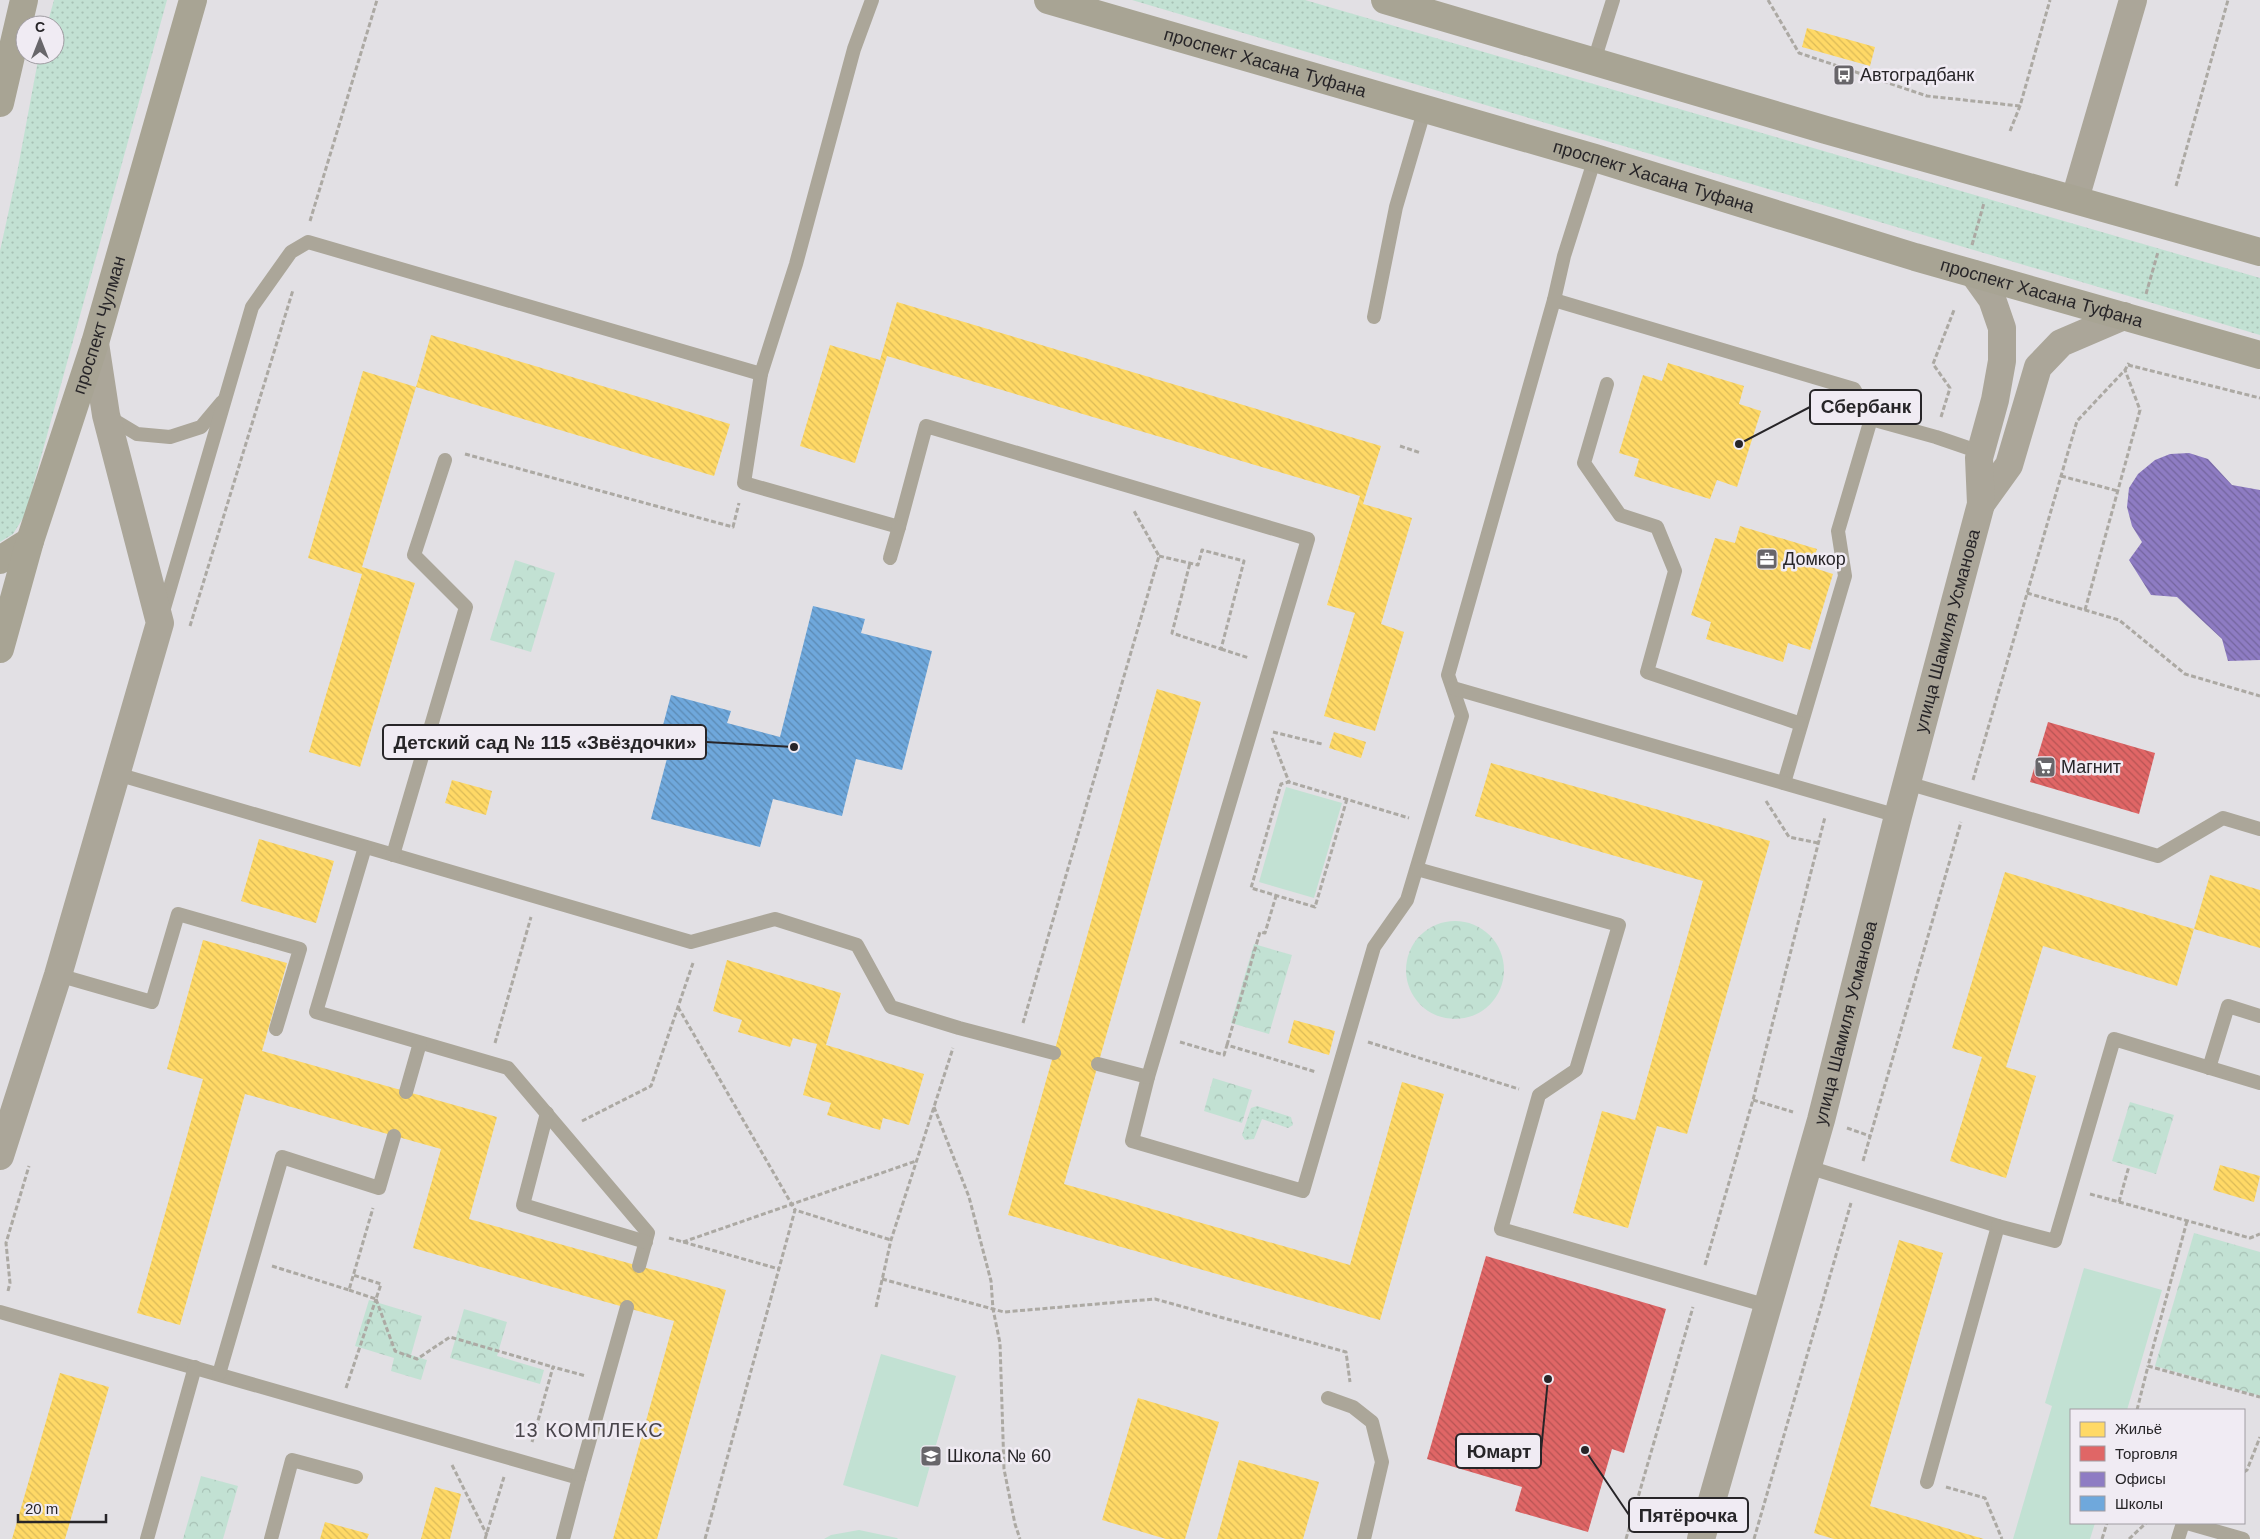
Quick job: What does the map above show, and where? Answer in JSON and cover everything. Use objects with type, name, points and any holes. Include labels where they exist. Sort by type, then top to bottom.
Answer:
[{"type":"main road","points":[[0,103],[24,0]]},
{"type":"main road","name":"проспект Чулман","points":[[0,649],[30,541],[95,343],[193,0]]},
{"type":"main road","name":"проспект Хасана Туфана","points":[[1048,0],[1595,158],[1972,262],[2134,309],[2260,355]]},
{"type":"main road","points":[[1385,0],[1835,133],[2260,252]]},
{"type":"main road","points":[[0,560],[30,541]]},
{"type":"street","points":[[2075,199],[2133,0]]},
{"type":"street","name":"улица Шамиля Усманова","points":[[1701,1539],[1808,1167],[1898,816],[1981,504],[1980,452],[1995,400],[2000,371],[2002,328],[1992,299],[1972,262]]},
{"type":"street","name":"улица Шамиля Усманова","points":[[1981,504],[2009,465],[2038,368],[2061,343],[2134,309]]},
{"type":"street","points":[[0,1156],[58,975],[160,623],[106,416],[95,343]]},
{"type":"lane","points":[[872,0],[854,49],[796,264],[761,374],[744,483],[899,526]]},
{"type":"lane","points":[[1594,61],[1613,0]]},
{"type":"lane","points":[[1374,317],[1396,207],[1425,108]]},
{"type":"lane","points":[[890,558],[926,426],[1308,539],[1148,1077],[1132,1142],[1303,1191],[1374,947],[1407,900],[1462,716],[1448,675],[1554,300],[1564,256],[1595,158]]},
{"type":"lane","points":[[160,623],[252,307],[292,252],[308,242],[761,374]]},
{"type":"lane","points":[[1554,300],[1854,389],[1871,419],[1936,437],[1980,452]]},
{"type":"lane","points":[[1606,384],[1584,464],[1620,515],[1657,526],[1675,571],[1647,672],[1801,724]]},
{"type":"lane","points":[[106,416],[138,434],[170,437],[201,427],[224,400]]},
{"type":"lane","points":[[1784,783],[1845,576],[1838,531],[1871,419]]},
{"type":"lane","points":[[393,855],[466,607],[414,555],[445,460]]},
{"type":"lane","points":[[1452,688],[1898,816]]},
{"type":"lane","points":[[117,774],[691,942],[775,919],[858,944],[891,1007],[959,1028],[1054,1053]]},
{"type":"lane","points":[[1908,783],[2158,856],[2223,818],[2260,829]]},
{"type":"lane","points":[[365,847],[316,1012],[508,1068],[562,1131],[647,1237]]},
{"type":"lane","points":[[1417,869],[1619,925],[1576,1070],[1539,1095],[1501,1229],[1768,1306]]},
{"type":"lane","points":[[58,975],[152,1002],[178,914],[300,949],[276,1029]]},
{"type":"lane","points":[[2209,1068],[2228,1006],[2260,1016]]},
{"type":"lane","points":[[1808,1167],[1998,1226],[2055,1241],[2114,1039],[2260,1083]]},
{"type":"lane","points":[[406,1092],[420,1042]]},
{"type":"lane","points":[[1098,1064],[1148,1077]]},
{"type":"lane","points":[[547,1113],[523,1205],[647,1237]]},
{"type":"lane","points":[[219,1374],[282,1157],[379,1188],[394,1136]]},
{"type":"lane","points":[[1927,1482],[1998,1226]]},
{"type":"lane","points":[[639,1266],[647,1237]]},
{"type":"lane","points":[[563,1539],[627,1307]]},
{"type":"lane","points":[[0,1312],[579,1478]]},
{"type":"lane","points":[[147,1539],[195,1368]]},
{"type":"lane","points":[[1328,1398],[1353,1407],[1372,1422],[1382,1462],[1364,1539]]},
{"type":"lane","points":[[271,1539],[292,1460],[356,1477]]},
{"type":"lane","points":[[2178,1539],[2183,1524]]},
{"type":"lane","points":[[2190,1524],[2243,1539]]},
{"type":"path","points":[[1768,0],[1799,53],[1927,96],[2020,106]]},
{"type":"path","points":[[2010,131],[2020,106],[2050,0]]},
{"type":"path","points":[[2176,186],[2228,0]]},
{"type":"path","points":[[1972,262],[1985,199]]},
{"type":"path","points":[[2134,309],[2158,249]]},
{"type":"path","points":[[1936,437],[1950,388],[1933,364],[1954,310]]},
{"type":"path","points":[[1754,1539],[2077,421],[2125,370],[2128,364],[2260,398]]},
{"type":"path","points":[[2085,610],[2140,410],[2125,370]]},
{"type":"path","points":[[1400,446],[1420,453]]},
{"type":"path","points":[[445,460],[463,454],[733,526],[744,483]]},
{"type":"path","points":[[2061,476],[2118,491]]},
{"type":"path","points":[[1017,1043],[1159,556],[1118,483]]},
{"type":"path","points":[[1159,556],[1198,565],[1202,550],[1244,561],[1221,649]]},
{"type":"path","points":[[1190,563],[1172,633],[1271,664]]},
{"type":"path","points":[[2027,593],[2119,620],[2185,674],[2260,696]]},
{"type":"path","points":[[1289,782],[1270,732],[1322,744]]},
{"type":"path","points":[[1748,773],[1789,837],[1818,843]]},
{"type":"path","points":[[1347,799],[1316,907],[1251,888],[1281,784],[1289,782],[1347,799],[1430,824]]},
{"type":"path","points":[[1626,1539],[1753,1100],[1830,796]]},
{"type":"path","points":[[1160,1036],[1224,1055],[1260,932],[1265,933],[1276,896]]},
{"type":"path","points":[[490,1063],[536,897]]},
{"type":"path","points":[[562,1131],[651,1086],[701,939]]},
{"type":"path","points":[[678,1007],[795,1210],[891,1240]]},
{"type":"path","points":[[876,1307],[891,1240],[959,1028]]},
{"type":"path","points":[[1348,1036],[1539,1095]]},
{"type":"path","points":[[1226,1045],[1336,1078]]},
{"type":"path","points":[[1753,1100],[1788,1110]]},
{"type":"path","points":[[934,1107],[969,1197],[991,1281],[993,1309],[1000,1343],[1004,1469],[1014,1524],[1020,1539]]},
{"type":"path","points":[[1849,1129],[1870,1136]]},
{"type":"path","points":[[683,1242],[917,1160]]},
{"type":"path","points":[[2119,1202],[2129,1166]]},
{"type":"path","points":[[349,1290],[379,1188]]},
{"type":"path","points":[[2111,1200],[2250,1238],[2260,1234]]},
{"type":"path","points":[[705,1539],[795,1210]]},
{"type":"path","points":[[2137,1409],[2187,1220]]},
{"type":"path","points":[[647,1237],[683,1242],[779,1269]]},
{"type":"path","points":[[253,1260],[376,1299]]},
{"type":"path","points":[[340,1409],[381,1284],[353,1275]]},
{"type":"path","points":[[882,1279],[1004,1312],[1155,1299],[1346,1352],[1353,1407]]},
{"type":"path","points":[[376,1299],[395,1351],[417,1359],[450,1337],[605,1382]]},
{"type":"path","points":[[2148,1366],[2260,1397]]},
{"type":"path","points":[[526,1462],[553,1368]]},
{"type":"path","points":[[438,1437],[486,1537]]},
{"type":"path","points":[[2245,1471],[2260,1437]]},
{"type":"path","points":[[486,1537],[510,1458]]},
{"type":"path","points":[[1927,1482],[1985,1498],[2002,1539]]},
{"type":"path","points":[[2102,1539],[2107,1524]]},
{"type":"path","points":[[2128,1539],[2145,1524]]},
{"type":"green space","points":[[54,0],[167,0],[25,515],[13,534],[0,542],[0,251],[37,65],[65,65],[65,15],[50,15]]},
{"type":"green space","points":[[1132,0],[1305,0],[2260,278],[2260,335]]},
{"type":"green space","points":[[515,560],[555,573],[531,652],[490,640]]},
{"type":"green space","points":[[1286,787],[1342,803],[1314,898],[1259,882]]},
{"type":"green space","points":[[1455,921],[1474,925],[1489,936],[1500,951],[1504,970],[1500,989],[1489,1004],[1474,1015],[1455,1019],[1436,1015],[1421,1004],[1410,989],[1406,970],[1410,951],[1421,936],[1436,925]]},
{"type":"green space","points":[[1254,944],[1292,955],[1269,1034],[1231,1023]]},
{"type":"green space","points":[[1213,1078],[1252,1090],[1242,1123],[1204,1111]]},
{"type":"green space","points":[[2130,1102],[2174,1115],[2156,1174],[2112,1161]]},
{"type":"green space","points":[[1257,1106],[1291,1117],[1293,1125],[1288,1128],[1262,1119],[1254,1139],[1245,1140],[1242,1135],[1251,1108]]},
{"type":"green space","points":[[2194,1233],[2260,1252],[2260,1396],[2155,1366]]},
{"type":"green space","points":[[2084,1268],[2162,1290],[2127,1409],[2070,1409],[2070,1524],[2095,1524],[2090,1539],[2013,1539],[2052,1406],[2045,1403]]},
{"type":"green space","points":[[369,1300],[422,1316],[411,1355],[427,1360],[421,1380],[391,1371],[394,1358],[355,1346]]},
{"type":"green space","points":[[464,1309],[507,1322],[497,1356],[544,1370],[540,1384],[450,1358]]},
{"type":"green space","points":[[881,1354],[956,1376],[918,1507],[843,1485]]},
{"type":"green space","points":[[201,1476],[238,1486],[223,1539],[183,1539]]},
{"type":"green space","points":[[859,1530],[898,1539],[824,1539],[831,1535]]},
{"type":"building: Жильё","points":[[1807,28],[1875,47],[1870,66],[1802,47]]},
{"type":"building: Жильё","points":[[897,302],[1381,446],[1363,504],[1412,518],[1381,624],[1404,632],[1375,731],[1324,716],[1355,613],[1327,605],[1360,496],[887,356],[855,463],[800,446],[830,345],[880,360]]},
{"type":"building: Жильё","points":[[431,335],[730,424],[714,476],[416,387]]},
{"type":"building: Жильё","points":[[1668,363],[1744,386],[1739,404],[1761,411],[1737,487],[1717,480],[1710,499],[1634,476],[1639,459],[1619,453],[1643,375],[1662,381]]},
{"type":"building: Жильё","points":[[363,371],[416,387],[362,567],[415,583],[360,767],[309,752],[362,574],[308,558]]},
{"type":"building: Жильё","points":[[1740,526],[1817,549],[1811,567],[1833,574],[1810,650],[1788,643],[1783,662],[1706,639],[1711,622],[1691,615],[1715,538],[1735,543]]},
{"type":"building: Жильё","points":[[1157,689],[1201,702],[1064,1184],[1350,1265],[1402,1082],[1444,1094],[1380,1320],[1008,1215]]},
{"type":"building: Жильё","points":[[1334,732],[1366,742],[1361,758],[1329,748]]},
{"type":"building: Жильё","points":[[1491,763],[1770,841],[1687,1134],[1657,1126],[1628,1228],[1573,1213],[1602,1111],[1635,1120],[1703,881],[1475,816]]},
{"type":"building: Жильё","points":[[452,780],[492,791],[486,815],[445,803]]},
{"type":"building: Жильё","points":[[259,839],[334,861],[316,923],[241,901]]},
{"type":"building: Жильё","points":[[2005,872],[2194,929],[2177,986],[2043,946],[2006,1067],[2036,1076],[2006,1178],[1950,1161],[1982,1057],[1952,1048]]},
{"type":"building: Жильё","points":[[2210,875],[2260,890],[2260,948],[2194,929]]},
{"type":"building: Жильё","points":[[203,940],[287,963],[262,1051],[497,1117],[469,1219],[726,1290],[657,1539],[613,1539],[674,1321],[413,1248],[441,1149],[245,1094],[180,1325],[137,1313],[203,1079],[167,1069]]},
{"type":"building: Жильё","points":[[727,960],[841,993],[826,1045],[924,1074],[909,1125],[883,1118],[880,1130],[827,1115],[831,1103],[803,1095],[817,1044],[793,1038],[790,1047],[738,1032],[742,1020],[713,1011]]},
{"type":"building: Жильё","points":[[1294,1020],[1335,1031],[1329,1055],[1288,1043]]},
{"type":"building: Жильё","points":[[2220,1165],[2260,1176],[2254,1202],[2213,1190]]},
{"type":"building: Жильё","points":[[1899,1240],[1943,1253],[1870,1506],[1984,1539],[1834,1539],[1814,1533]]},
{"type":"building: Жильё","points":[[60,1373],[109,1387],[65,1539],[12,1539]]},
{"type":"building: Жильё","points":[[1138,1398],[1219,1422],[1185,1539],[1166,1539],[1102,1520]]},
{"type":"building: Жильё","points":[[1239,1460],[1319,1482],[1303,1539],[1217,1539]]},
{"type":"building: Жильё","points":[[435,1487],[461,1494],[450,1539],[421,1539]]},
{"type":"building: Жильё","points":[[325,1522],[369,1534],[367,1539],[320,1539]]},
{"type":"building: Торговля","points":[[2048,722],[2155,753],[2139,814],[2030,782]]},
{"type":"building: Торговля","points":[[1486,1256],[1666,1309],[1624,1453],[1612,1449],[1588,1532],[1515,1511],[1522,1487],[1427,1459]]},
{"type":"building: Офисы","points":[[2189,453],[2208,459],[2232,485],[2260,490],[2260,660],[2228,661],[2222,639],[2177,597],[2151,595],[2129,560],[2142,542],[2132,526],[2127,507],[2129,488],[2138,474],[2155,460],[2170,454]]},
{"type":"building: Школы","points":[[813,606],[865,619],[861,633],[932,651],[902,770],[856,759],[842,816],[773,799],[760,847],[651,819],[669,751],[657,748],[671,695],[731,711],[727,723],[780,737]]},
{"type":"place","name":"Автоградбанк","points":[[1844,75]]},
{"type":"place","name":"Сбербанк","points":[[1739,444]]},
{"type":"place","name":"Домкор","points":[[1767,559]]},
{"type":"place","name":"Детский сад № 115 «Звёздочки»","points":[[794,747]]},
{"type":"place","name":"Магнит","points":[[2045,767]]},
{"type":"place","name":"Юмарт","points":[[1548,1379]]},
{"type":"place","name":"Пятёрочка","points":[[1585,1450]]},
{"type":"place","name":"Школа № 60","points":[[931,1456]]},
{"type":"district","name":"13 КОМПЛЕКС","points":[[589,1430]]}]
